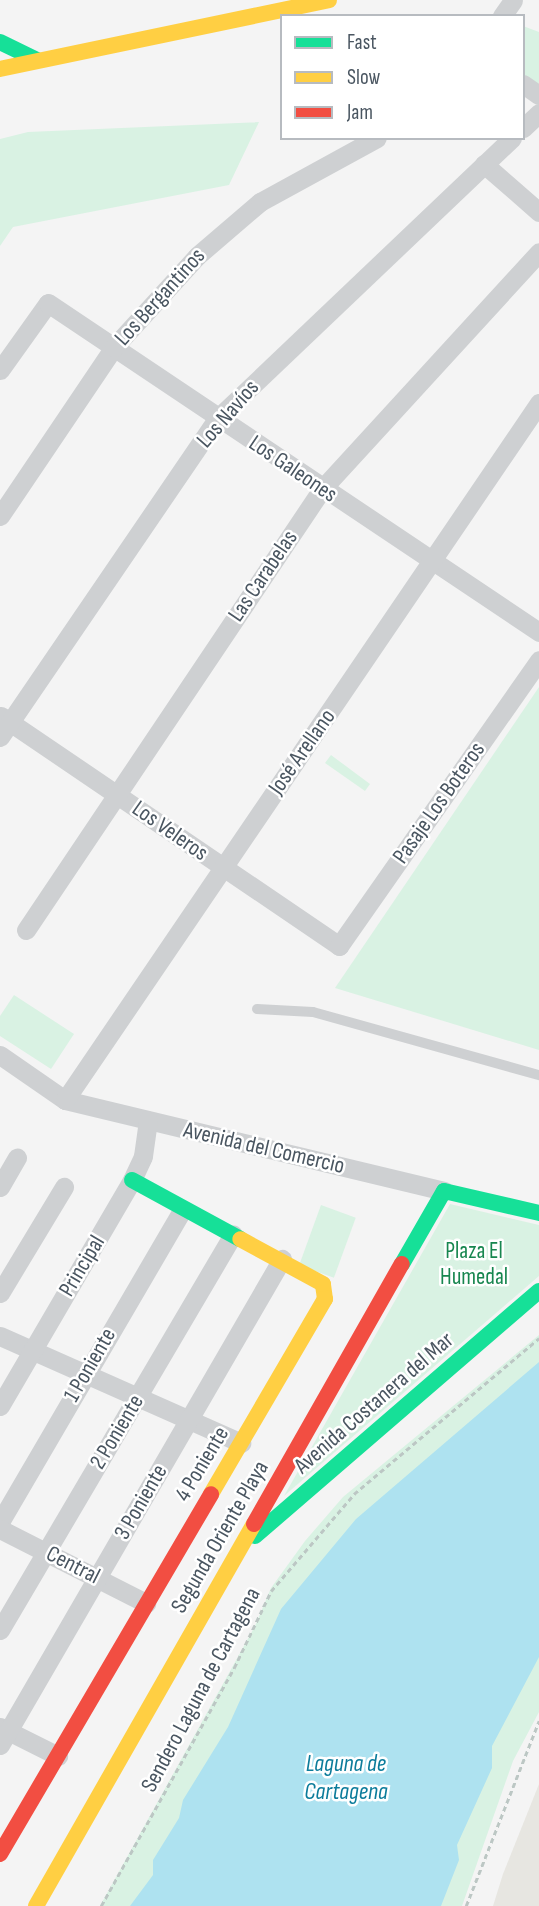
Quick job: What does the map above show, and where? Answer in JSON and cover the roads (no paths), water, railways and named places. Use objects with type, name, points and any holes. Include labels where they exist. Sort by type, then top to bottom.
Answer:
[{"type":"street","points":[[0,69],[329,0]]},
{"type":"street","points":[[0,42],[37,60]]},
{"type":"street","points":[[525,126],[539,113]]},
{"type":"street","name":"Los Bergantinos","points":[[0,516],[114,347],[235,220],[286,186],[373,140]]},
{"type":"street","name":"Los Navíos","points":[[3,725],[218,418],[510,140]]},
{"type":"street","points":[[484,164],[539,212]]},
{"type":"street","name":"Las Carabelas","points":[[26,930],[323,489],[539,253]]},
{"type":"street","name":"Los Galeones","points":[[0,370],[48,303],[539,632]]},
{"type":"street","name":"José Arellano","points":[[65,1100],[537,409]]},
{"type":"street","name":"Pasaje Los Boteros","points":[[339,946],[539,660]]},
{"type":"street","name":"Los Veleros","points":[[3,725],[116,794],[339,946]]},
{"type":"street","name":"Avenida del Comercio","points":[[0,1055],[65,1100],[539,1213]]},
{"type":"street","name":"Principal","points":[[0,1406],[132,1180],[143,1156],[148,1120]]},
{"type":"street","points":[[0,1187],[17,1158]]},
{"type":"street","name":"4 Poniente","points":[[0,1854],[325,1299],[323,1284],[282,1259],[181,1210],[132,1180]]},
{"type":"street","points":[[0,1293],[64,1187]]},
{"type":"street","name":"Segunda Oriente Playa","points":[[36,1906],[444,1191]]},
{"type":"street","name":"1 Poniente","points":[[0,1522],[181,1210]]},
{"type":"street","name":"2 Poniente","points":[[0,1630],[233,1234]]},
{"type":"street","name":"3 Poniente","points":[[3,1734],[98,1578],[282,1259]]},
{"type":"street","name":"Avenida Costanera del Mar","points":[[240,1549],[539,1291]]},
{"type":"street","points":[[0,1336],[136,1401],[190,1418],[241,1443]]},
{"type":"street","name":"Central","points":[[0,1529],[146,1603]]},
{"type":"street","points":[[3,1734],[58,1756]]},
{"type":"lane","points":[[257,1009],[313,1012],[539,1075]]},
{"type":"water","name":"Laguna de Cartagena","points":[[539,1362],[539,1657],[492,1746],[492,1768],[457,1845],[459,1860],[441,1906],[130,1906],[153,1875],[153,1860],[179,1818],[183,1800],[228,1727],[281,1609],[356,1519]]},
{"type":"park label","name":"Plaza El Humedal","points":[[474,1264]]}]
